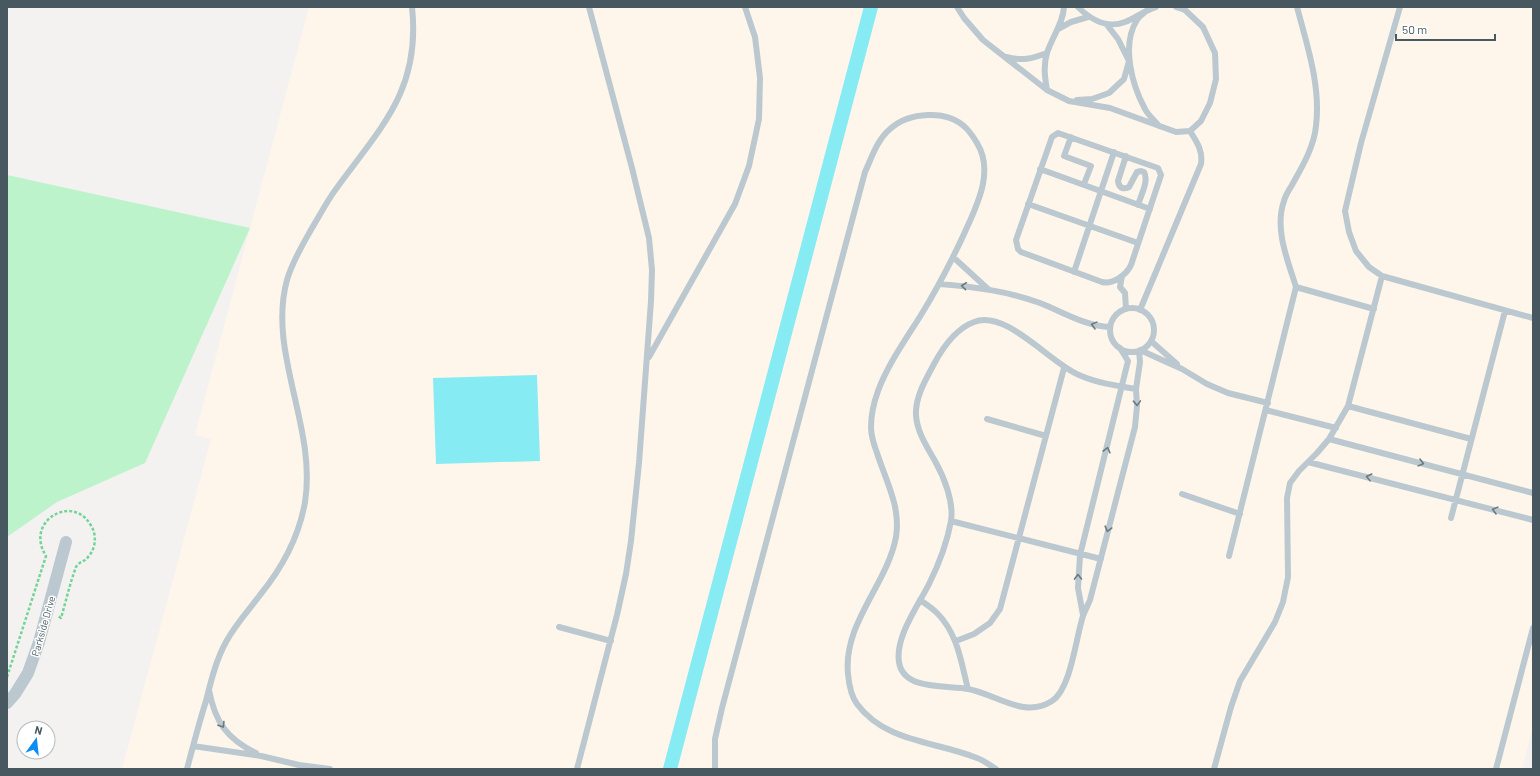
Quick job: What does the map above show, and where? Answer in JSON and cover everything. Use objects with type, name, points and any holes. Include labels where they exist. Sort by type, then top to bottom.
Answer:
[{"type":"street","name":"Parkside Drive","points":[[7,703],[15,694],[28,673],[35,654],[66,542]]},
{"type":"lane","points":[[187,769],[216,664],[226,641],[277,572],[290,550],[305,502],[305,452],[282,334],[282,309],[287,280],[299,252],[334,191],[373,140],[390,115],[401,94],[409,71],[413,47],[412,7]]},
{"type":"lane","points":[[577,769],[611,640],[626,574],[631,541],[647,360],[652,270],[649,238],[589,7]]},
{"type":"lane","points":[[647,360],[731,210],[750,166],[760,119],[760,78],[755,37],[745,7]]},
{"type":"lane","points":[[957,7],[982,40],[1047,90],[1069,101],[1110,108],[1176,132],[1190,131],[1201,122],[1210,103],[1216,79],[1215,53],[1203,27],[1185,10],[1176,7]]},
{"type":"lane","points":[[1047,90],[1044,73],[1047,53],[1064,14],[1064,7]]},
{"type":"lane","points":[[1078,7],[1088,17],[1107,25],[1118,39],[1129,61],[1136,88],[1146,111],[1160,127]]},
{"type":"lane","points":[[1107,25],[1125,23],[1148,9],[1156,7]]},
{"type":"lane","points":[[1229,556],[1296,287],[1280,224],[1284,202],[1312,146],[1316,127],[1317,102],[1310,60],[1296,7]]},
{"type":"lane","points":[[1400,7],[1361,143],[1345,210],[1349,232],[1356,251],[1369,267],[1382,276],[1533,318]]},
{"type":"lane","points":[[1069,101],[1092,99],[1109,93],[1124,79],[1129,61],[1131,35],[1137,19],[1148,9]]},
{"type":"lane","points":[[1058,29],[1070,22],[1088,17]]},
{"type":"lane","points":[[1003,56],[1018,60],[1031,59],[1047,53]]},
{"type":"lane","points":[[715,769],[715,739],[722,708],[866,172],[876,145],[890,129],[907,118],[930,115],[950,119],[965,127],[978,145],[984,162],[984,176],[980,196],[953,257],[940,284],[887,370],[878,391],[873,409],[871,427],[874,445],[893,496],[897,518],[896,536],[892,552],[857,623],[850,646],[847,666],[849,686],[856,703],[867,715],[890,731],[916,741],[978,758],[996,769]]},
{"type":"lane","points":[[1140,310],[1201,164],[1201,150],[1190,131]]},
{"type":"lane","points":[[1058,133],[1071,137],[1155,167],[1160,171],[1161,175],[1129,270],[1122,276],[1105,283],[1021,252],[1018,249],[1016,240],[1040,170],[1054,135],[1058,133]]},
{"type":"lane","points":[[1071,137],[1064,156],[1091,166],[1084,184]]},
{"type":"lane","points":[[1074,272],[1114,152]]},
{"type":"lane","points":[[1126,156],[1118,182],[1119,186],[1125,189],[1129,187],[1136,172],[1141,171],[1146,175],[1146,180],[1138,205]]},
{"type":"lane","points":[[1040,170],[1084,184],[1150,209]]},
{"type":"lane","points":[[1028,204],[1138,243]]},
{"type":"lane","points":[[953,257],[988,288]]},
{"type":"lane","points":[[1122,276],[1120,287],[1125,294],[1126,309]]},
{"type":"lane","points":[[1214,769],[1231,707],[1240,681],[1275,622],[1283,602],[1288,576],[1287,498],[1290,483],[1329,438],[1348,406],[1382,276]]},
{"type":"lane","points":[[940,284],[988,288],[1012,294],[1040,303],[1079,320],[1100,326],[1110,327]]},
{"type":"lane","points":[[1296,287],[1374,309]]},
{"type":"lane","points":[[1083,615],[1078,588],[1080,555],[1123,387],[1128,361],[1120,348],[1113,341],[1110,327],[1115,316],[1126,309],[1133,308],[1140,310],[1150,318],[1153,323],[1153,336],[1151,341],[1146,347],[1140,350],[1129,352],[1120,348]]},
{"type":"lane","points":[[1451,518],[1505,311]]},
{"type":"lane","points":[[1136,389],[1095,381],[1064,368],[1037,346],[1012,329],[988,320],[975,321],[961,329],[950,339],[925,381],[918,398],[916,415],[924,443],[943,476],[952,512],[938,565],[907,623],[901,643],[898,661],[902,671],[913,680],[929,686],[968,689],[1017,706],[1030,708],[1041,706],[1053,700],[1061,690],[1068,674],[1083,615],[1090,600],[1135,427],[1138,406],[1136,389],[1140,362],[1140,350]]},
{"type":"lane","points":[[1151,341],[1182,369]]},
{"type":"lane","points":[[1140,350],[1182,369],[1207,384],[1228,393],[1268,403]]},
{"type":"lane","points":[[956,641],[974,634],[990,623],[1000,609],[1064,368]]},
{"type":"lane","points":[[1348,406],[1471,439]]},
{"type":"lane","points":[[1266,410],[1336,428]]},
{"type":"lane","points":[[987,419],[1046,436]]},
{"type":"lane","points":[[1329,438],[1533,493]]},
{"type":"lane","points":[[1308,462],[1533,520]]},
{"type":"lane","points":[[1182,494],[1240,514]]},
{"type":"lane","points":[[951,520],[1080,555],[1101,559]]},
{"type":"lane","points":[[920,600],[937,612],[950,628],[961,656],[968,689]]},
{"type":"lane","points":[[559,627],[611,640]]},
{"type":"lane","points":[[1496,769],[1533,628]]},
{"type":"lane","points":[[209,689],[212,705],[219,722],[228,736],[242,747],[261,756]]},
{"type":"lane","points":[[193,746],[261,756],[299,765],[330,769]]},
{"type":"path","points":[[7,677],[30,608]]},
{"type":"shaded area","points":[[309,7],[1533,7],[1533,726],[1522,769],[122,769],[211,439],[195,435]]},
{"type":"green space","points":[[7,175],[250,228],[145,463],[57,502],[7,537]]},
{"type":"water","points":[[537,375],[540,461],[436,464],[433,378]]},
{"type":"waterway","points":[[670,769],[871,7]]}]
